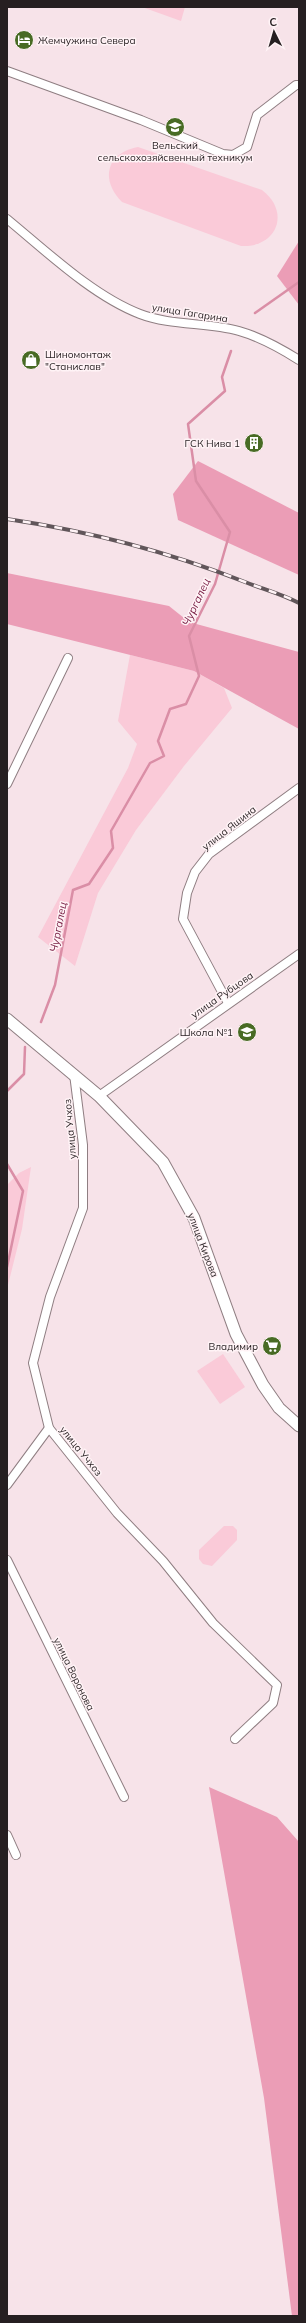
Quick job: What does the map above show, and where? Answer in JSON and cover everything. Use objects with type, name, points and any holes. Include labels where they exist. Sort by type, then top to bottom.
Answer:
[{"type":"main road","name":"улица Кирова","points":[[7,1019],[99,1096],[163,1162],[194,1218],[240,1340],[263,1385],[279,1408],[299,1426]]},
{"type":"street","points":[[7,71],[141,120],[223,154],[234,155],[247,146],[257,115],[296,85],[299,85]]},
{"type":"street","name":"улица Гагарина","points":[[7,219],[93,290],[140,314],[177,322],[239,331],[275,345],[299,360]]},
{"type":"street","points":[[7,784],[68,658]]},
{"type":"street","name":"улица Яшина","points":[[228,1003],[183,919],[187,893],[195,872],[210,854],[299,788]]},
{"type":"street","name":"улица Рубцова","points":[[99,1096],[299,954]]},
{"type":"street","name":"улица Учхоз","points":[[74,1074],[83,1145],[83,1208],[50,1297],[33,1363],[50,1428],[117,1513],[163,1561],[213,1623],[277,1684],[273,1703],[235,1739]]},
{"type":"street","points":[[7,1485],[50,1428]]},
{"type":"street","name":"улица Воронова","points":[[7,1560],[124,1797]]},
{"type":"street","points":[[7,1835],[16,1854]]},
{"type":"shaded area","points":[[142,7],[185,7],[181,21]]},
{"type":"shaded area","points":[[138,147],[262,190],[271,199],[276,208],[278,218],[276,227],[271,235],[264,241],[253,245],[241,246],[122,202],[115,194],[111,185],[109,177],[110,168],[113,161],[119,155],[127,150]]},
{"type":"shaded area","points":[[299,241],[299,305],[277,276]]},
{"type":"shaded area","points":[[198,461],[299,513],[299,575],[178,520],[173,494]]},
{"type":"shaded area","points":[[7,573],[169,606],[189,622],[299,652],[299,729],[194,671],[7,624]]},
{"type":"shaded area","points":[[130,655],[194,671],[224,688],[232,708],[184,766],[136,830],[98,893],[75,966],[38,937],[128,768],[137,744],[118,721]]},
{"type":"shaded area","points":[[31,1167],[22,1229],[7,1289],[7,1185],[19,1173]]},
{"type":"shaded area","points":[[223,1354],[245,1387],[220,1404],[197,1371]]},
{"type":"shaded area","points":[[224,1526],[233,1526],[237,1530],[237,1540],[212,1566],[203,1564],[199,1559],[199,1550]]},
{"type":"shaded area","points":[[209,1787],[277,1817],[299,1842],[299,2316],[292,2316],[264,2098]]},
{"type":"waterway","name":"Чургалец","points":[[255,313],[299,282]]},
{"type":"waterway","name":"Чургалец","points":[[41,1022],[55,985],[73,890],[89,884],[113,848],[111,831],[150,763],[164,756],[158,741],[170,709],[186,704],[199,676],[189,636],[215,584],[230,532],[196,481],[188,424],[225,391],[222,377],[231,351]]},
{"type":"waterway","name":"Чургалец","points":[[7,1091],[24,1074],[25,1047]]},
{"type":"waterway","name":"Чургалец","points":[[7,1164],[23,1191],[7,1267]]},
{"type":"railway","points":[[7,519],[98,536],[158,552],[216,571],[279,594],[299,603]]},
{"type":"place","name":"Жемчужина Севера","points":[[24,40]]},
{"type":"place","name":"Вельский сельскохозяйсвенный техникум","points":[[175,127]]},
{"type":"place","name":"Шиномонтаж \"Станислав\"","points":[[31,360]]},
{"type":"place","name":"ГСК Нива 1","points":[[254,443]]},
{"type":"place","name":"Школа №1","points":[[247,1032]]},
{"type":"place","name":"Владимир","points":[[272,1346]]}]
